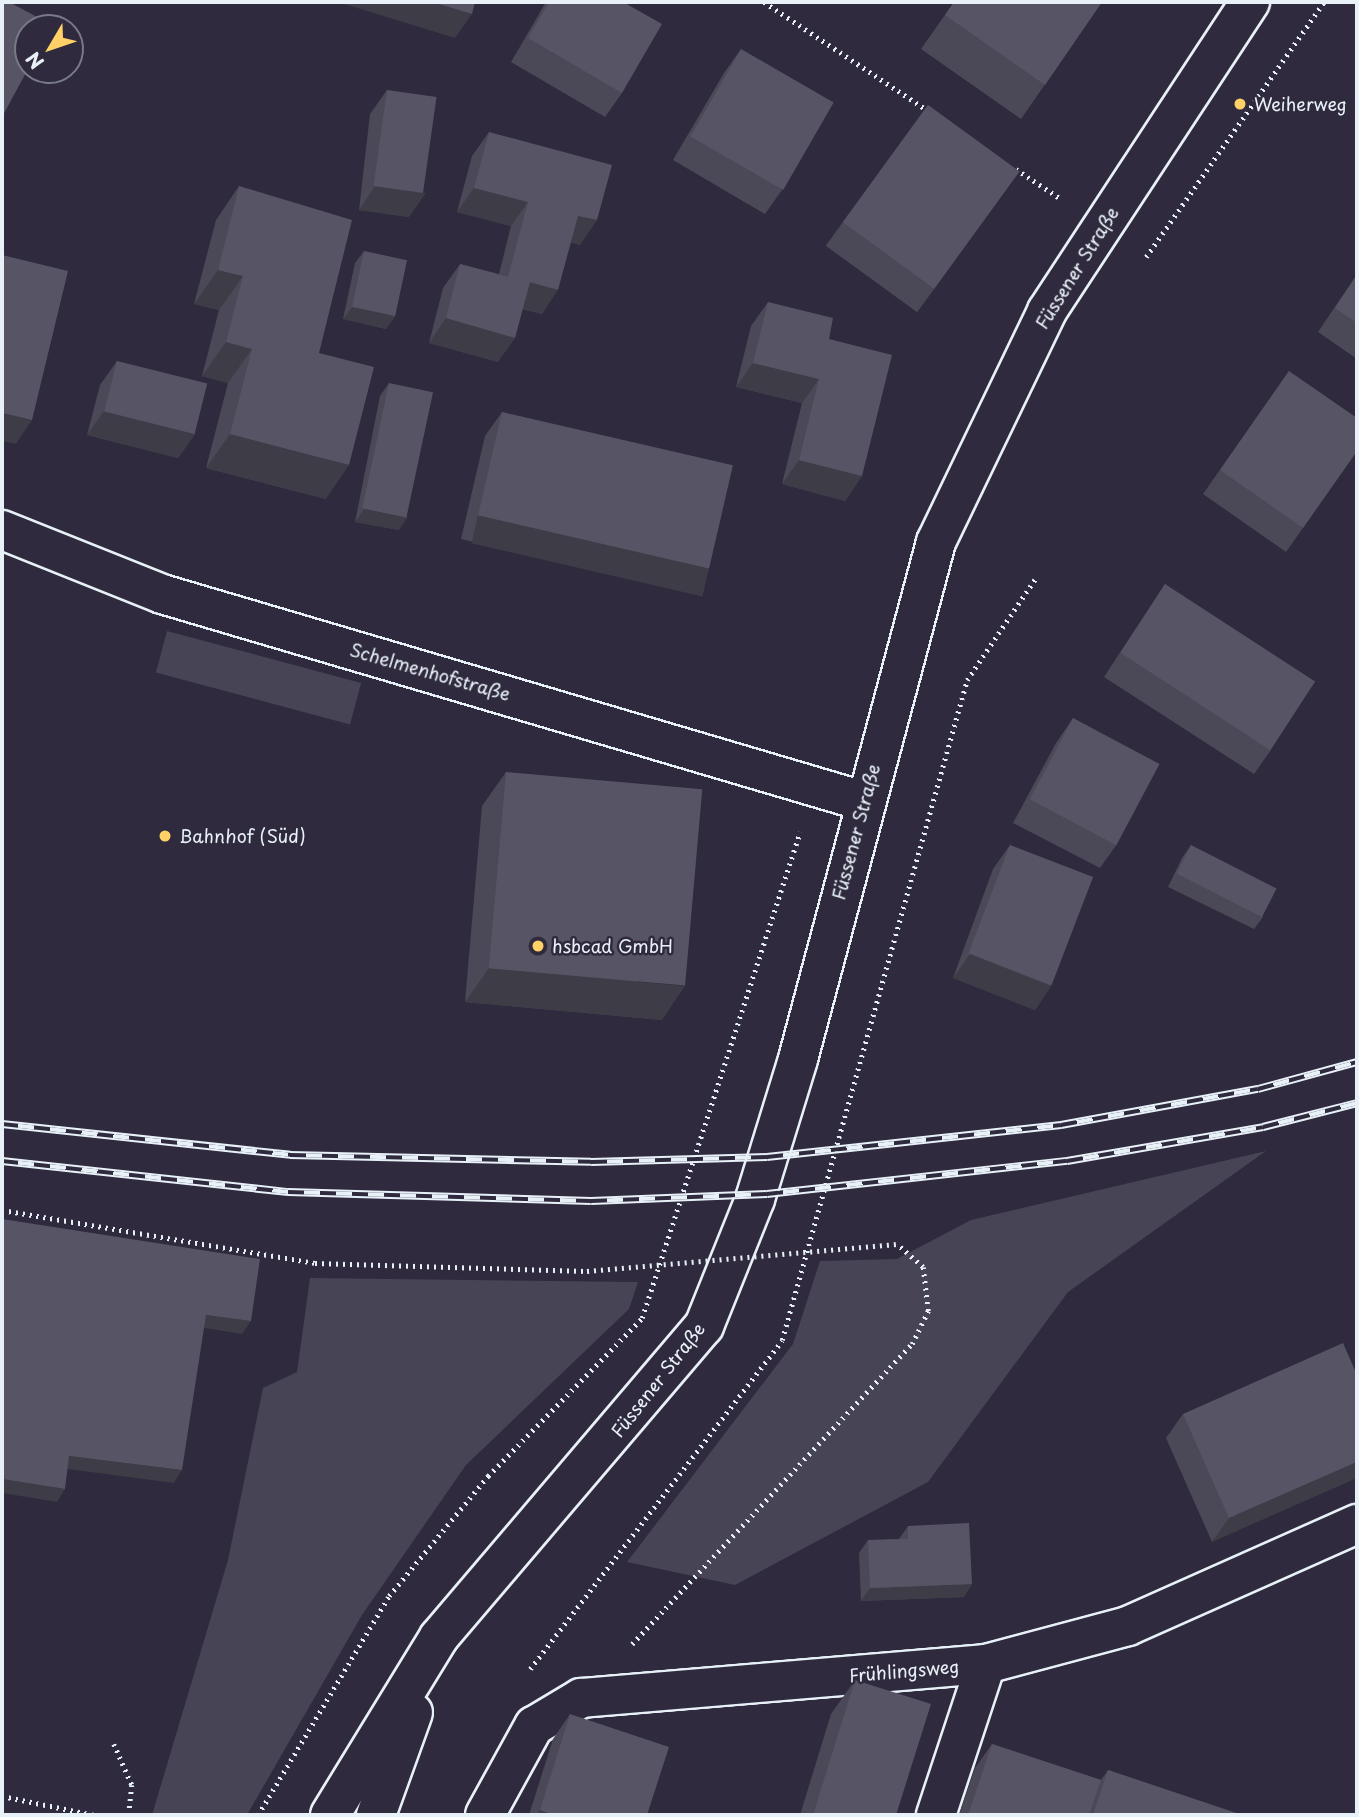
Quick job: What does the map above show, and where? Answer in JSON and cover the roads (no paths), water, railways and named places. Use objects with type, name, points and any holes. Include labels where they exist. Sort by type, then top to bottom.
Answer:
[{"type":"main road","name":"Füssener Straße","points":[[330,1815],[439,1637],[704,1326],[755,1199],[798,1059],[863,801],[936,542],[1041,323],[1250,2]]},
{"type":"main road","name":"Schelmenhofstraße","points":[[2,530],[162,594],[863,801]]},
{"type":"main road","name":"Frühlingsweg","points":[[485,1815],[534,1726],[581,1698],[986,1664],[1128,1626],[1357,1524]]},
{"type":"main road","name":"Füssener Straße","points":[[376,1815],[439,1637]]},
{"type":"main road","points":[[936,1815],[986,1664]]},
{"type":"railway","points":[[2,1124],[290,1155],[591,1162],[767,1157],[1061,1125],[1258,1089],[1357,1062]]},
{"type":"railway","points":[[2,1161],[288,1192],[591,1201],[767,1194],[1067,1161],[1263,1127],[1357,1103]]},
{"type":"place","name":"Weiherweg","points":[[1240,104]]},
{"type":"place","name":"Bahnhof (Süd)","points":[[165,836]]},
{"type":"place","name":"hsbcad GmbH","points":[[538,946]]}]
